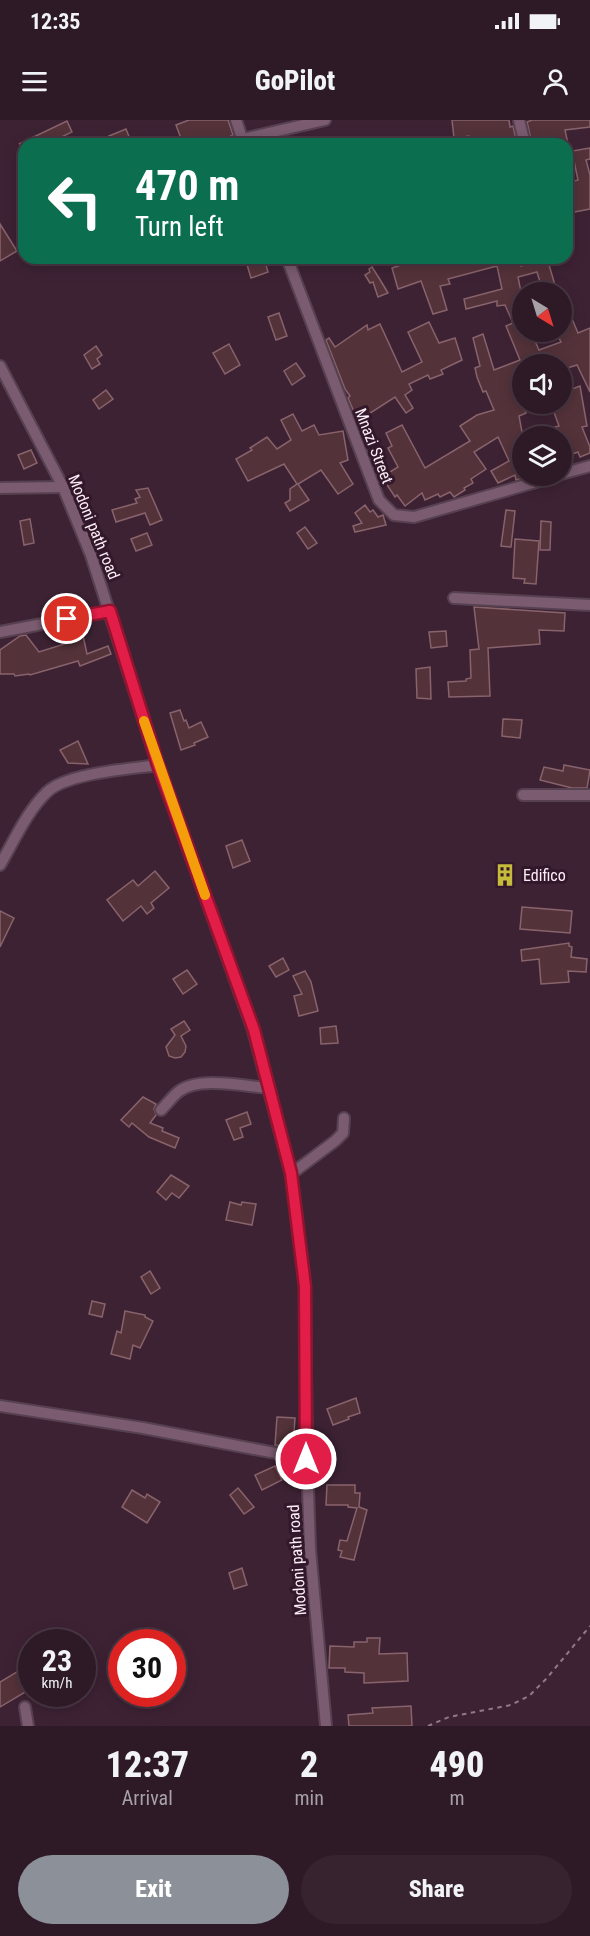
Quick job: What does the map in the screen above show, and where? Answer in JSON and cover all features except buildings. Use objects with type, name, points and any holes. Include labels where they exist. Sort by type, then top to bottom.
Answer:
[{"type":"street","points":[[236,120],[242,138]]},
{"type":"street","points":[[258,138],[325,120]]},
{"type":"street","points":[[519,120],[524,138]]},
{"type":"street","name":"Mnazi Street","points":[[289,264],[379,500],[394,515],[414,517],[521,486]]},
{"type":"street","name":"Modoni path road","points":[[0,366],[63,487],[91,555],[158,765],[254,1030],[267,1088],[291,1173],[305,1286],[309,1549],[326,1726]]},
{"type":"street","name":"Mnazi Street","points":[[572,471],[590,466]]},
{"type":"street","points":[[0,488],[63,487]]},
{"type":"street","points":[[453,598],[590,605]]},
{"type":"street","points":[[0,632],[110,611]]},
{"type":"street","points":[[0,865],[36,804],[49,790],[75,778],[158,765]]},
{"type":"street","points":[[523,795],[590,795]]},
{"type":"street","points":[[161,1110],[178,1092],[193,1085],[210,1083],[267,1088]]},
{"type":"street","points":[[291,1173],[343,1133],[344,1118]]},
{"type":"street","points":[[0,1406],[143,1428],[306,1459]]},
{"type":"street","points":[[25,1707],[28,1726]]},
{"type":"path","points":[[428,1726],[449,1717],[511,1705],[529,1696],[590,1626]]},
{"type":"slow traffic","points":[[144,721],[205,895]]},
{"type":"place","name":"Edifico","points":[[505,875]]},
{"type":"route","points":[[67,619],[110,611],[158,765],[254,1030],[267,1088],[291,1173],[305,1286],[306,1459]]}]
